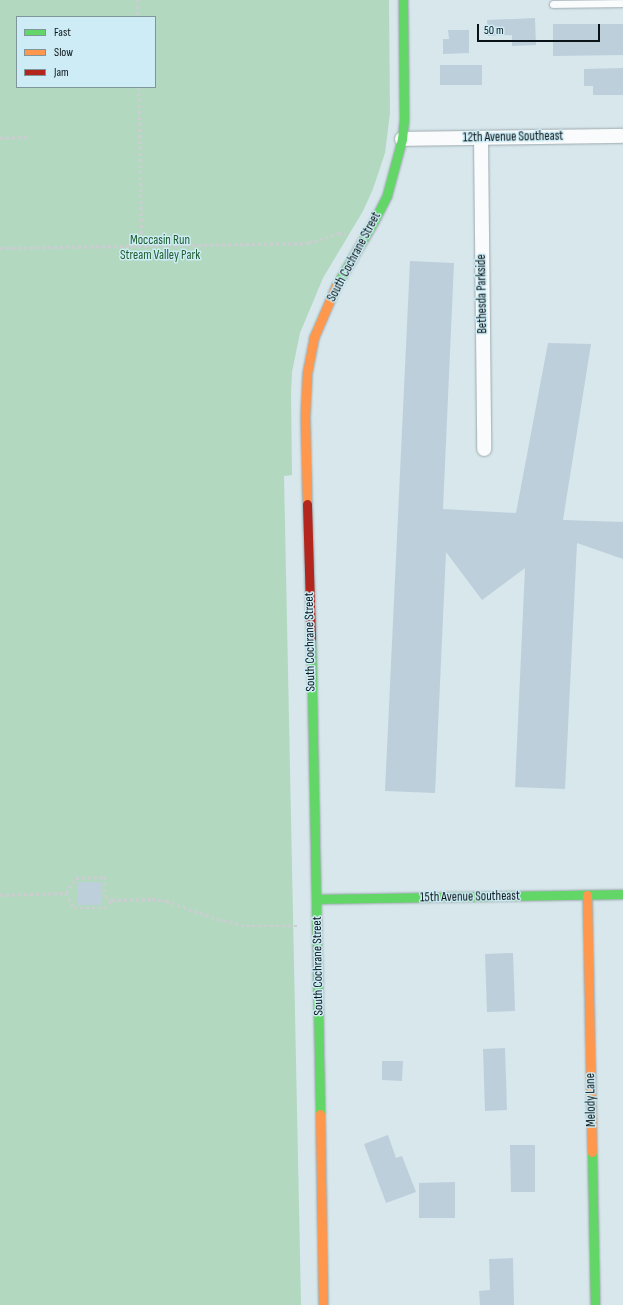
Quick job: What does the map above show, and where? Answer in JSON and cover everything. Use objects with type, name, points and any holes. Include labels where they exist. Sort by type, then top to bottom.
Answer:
[{"type":"street","name":"South Cochrane Street","points":[[323,1305],[317,899],[305,418],[307,373],[317,331],[336,285],[387,195],[402,139],[404,119],[403,0]]},
{"type":"street","name":"12th Avenue Southeast","points":[[402,139],[623,136]]},
{"type":"street","name":"Bethesda Parkside","points":[[481,138],[484,449]]},
{"type":"street","name":"15th Avenue Southeast","points":[[317,899],[623,894]]},
{"type":"street","name":"Melody Lane","points":[[587,895],[595,1305]]},
{"type":"lane","points":[[553,4],[623,3]]},
{"type":"path","points":[[138,0],[138,16]]},
{"type":"path","points":[[139,88],[142,245]]},
{"type":"path","points":[[0,138],[29,137]]},
{"type":"path","points":[[0,248],[308,243],[338,233],[348,234],[363,239]]},
{"type":"path","points":[[66,894],[76,878],[105,877],[104,895],[112,900],[152,899],[166,901],[218,919],[246,926],[317,926]]},
{"type":"path","points":[[0,895],[66,894]]},
{"type":"path","points":[[66,894],[74,908],[104,908],[112,900]]},
{"type":"green space","name":"Moccasin Run Stream Valley Park","points":[[0,0],[389,0],[390,113],[385,153],[373,189],[363,211],[323,278],[300,333],[292,372],[292,475],[284,476],[301,1305],[0,1305]]},
{"type":"building","points":[[535,18],[536,45],[512,46],[512,35],[488,36],[487,20]]},
{"type":"building","points":[[553,24],[623,24],[623,55],[553,56]]},
{"type":"building","points":[[448,30],[469,30],[469,53],[443,54],[443,39],[449,39]]},
{"type":"building","points":[[440,65],[482,65],[482,85],[440,85]]},
{"type":"building","points":[[623,68],[623,95],[593,95],[593,86],[584,86],[584,69]]},
{"type":"building","points":[[410,261],[454,263],[443,509],[516,513],[548,343],[591,344],[563,520],[623,522],[623,559],[577,543],[565,789],[515,787],[525,568],[482,600],[446,552],[435,793],[385,791]]},
{"type":"building","points":[[77,882],[102,882],[102,905],[77,905]]},
{"type":"building","points":[[513,953],[515,1011],[487,1012],[485,954]]},
{"type":"building","points":[[505,1048],[507,1110],[485,1111],[483,1049]]},
{"type":"building","points":[[382,1061],[403,1061],[402,1081],[382,1080]]},
{"type":"building","points":[[388,1135],[396,1158],[402,1156],[416,1192],[386,1203],[364,1144]]},
{"type":"building","points":[[510,1145],[535,1145],[535,1192],[511,1192]]},
{"type":"building","points":[[455,1182],[455,1218],[419,1218],[419,1183]]},
{"type":"building","points":[[513,1258],[514,1305],[480,1305],[479,1291],[490,1290],[489,1259]]},
{"type":"traffic: fast","points":[[336,286],[374,221],[387,195],[402,139],[404,119],[403,0]]},
{"type":"traffic: fast","points":[[311,638],[320,1114]]},
{"type":"traffic: fast","points":[[317,899],[623,894]]},
{"type":"traffic: fast","points":[[592,1152],[595,1305]]},
{"type":"traffic: slow","points":[[307,504],[305,417],[307,373],[314,337],[336,286]]},
{"type":"traffic: slow","points":[[587,895],[592,1152]]},
{"type":"traffic: slow","points":[[320,1114],[323,1305]]},
{"type":"traffic: jam","points":[[307,504],[311,638]]}]
